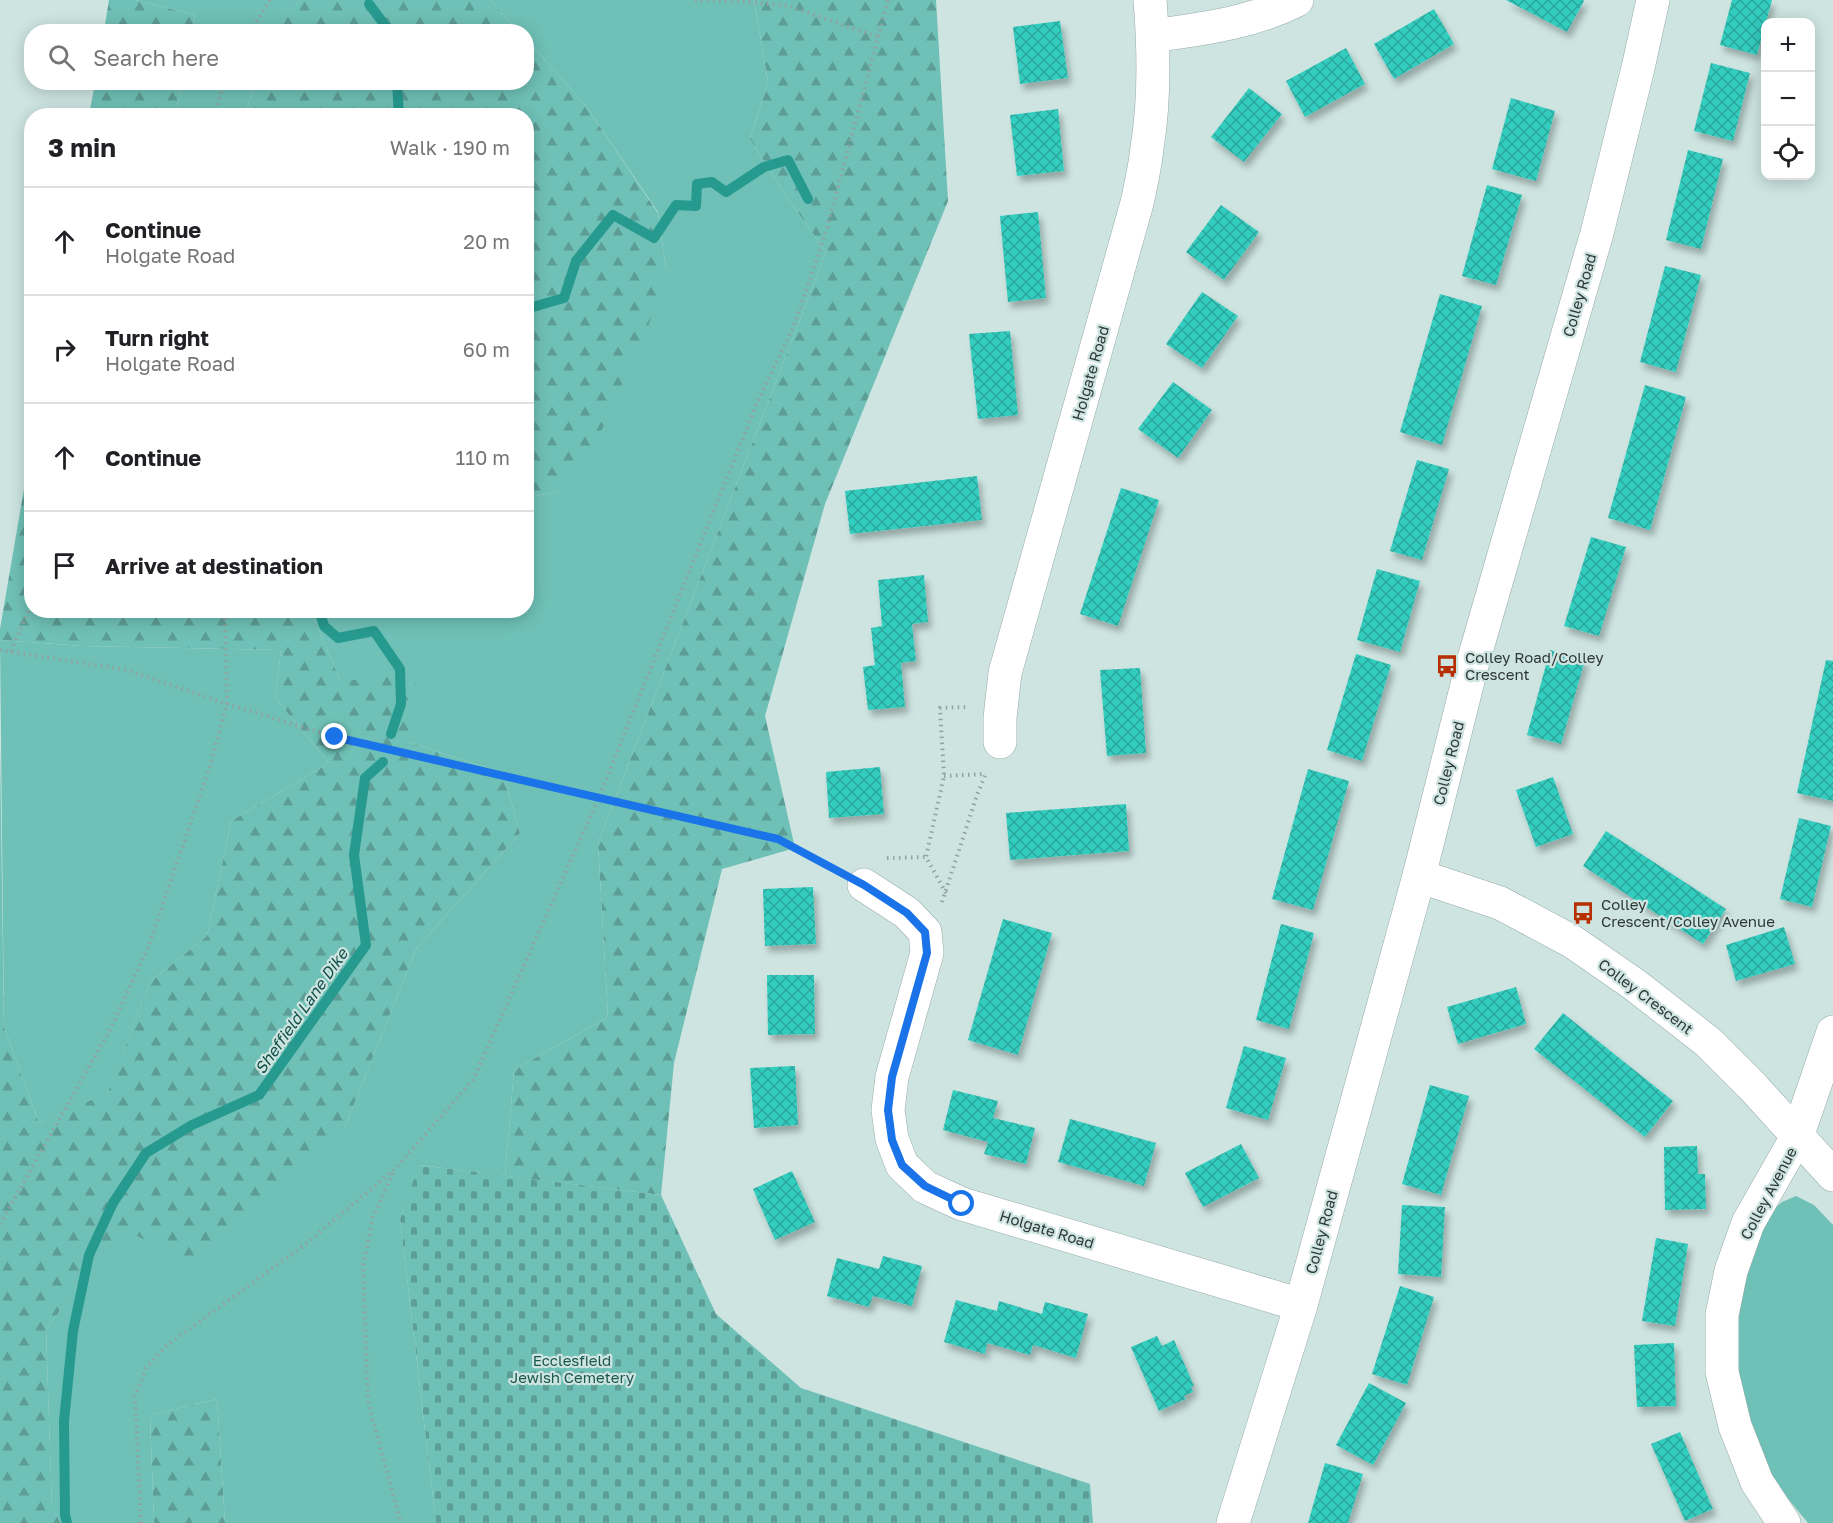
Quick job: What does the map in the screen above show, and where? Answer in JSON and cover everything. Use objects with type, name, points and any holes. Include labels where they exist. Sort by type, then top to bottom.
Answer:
[{"type":"street","name":"Holgate Road","points":[[1000,742],[1005,673],[1137,203],[1148,147],[1152,89],[1153,36],[1150,0]]},
{"type":"street","points":[[1153,36],[1214,28],[1277,10],[1297,0]]},
{"type":"street","name":"Colley Road","points":[[1233,1523],[1300,1305],[1419,876],[1471,669],[1597,233],[1653,0]]},
{"type":"street","name":"Colley Crescent","points":[[1419,876],[1500,903],[1573,942],[1635,985],[1708,1042],[1753,1087],[1833,1175]]},
{"type":"street","points":[[864,885],[907,913],[925,932]]},
{"type":"street","name":"Holgate Road","points":[[925,932],[927,953],[892,1077],[888,1110],[892,1140],[902,1165],[925,1186],[962,1204],[1300,1305]]},
{"type":"street","name":"Colley Avenue","points":[[1784,1523],[1756,1482],[1735,1426],[1722,1372],[1722,1315],[1731,1271],[1748,1223],[1797,1137],[1833,1032]]},
{"type":"path","points":[[255,24],[270,0]]},
{"type":"path","points":[[695,0],[789,6],[878,37]]},
{"type":"path","points":[[141,1523],[135,1396],[146,1368],[166,1347],[303,1246],[395,1169],[473,1080],[599,797],[756,405],[794,326],[827,228],[888,0]]},
{"type":"path","points":[[216,108],[222,90]]},
{"type":"path","points":[[11,651],[25,618]]},
{"type":"path","points":[[0,1224],[111,1028],[149,945],[210,766],[226,704],[225,618]]},
{"type":"path","points":[[0,650],[127,670],[226,704],[335,737],[778,839],[864,885]]},
{"type":"path","points":[[946,893],[926,857],[944,776],[940,708],[1002,706]]},
{"type":"path","points":[[925,932],[935,918],[946,893],[977,795],[1000,742]]},
{"type":"path","points":[[944,776],[986,774]]},
{"type":"path","points":[[395,1169],[373,1217],[363,1266],[368,1402],[401,1523]]},
{"type":"green space","points":[[109,0],[135,0],[195,15],[193,24],[105,24]]},
{"type":"green space","points":[[135,0],[300,0],[280,24],[193,24],[195,15]]},
{"type":"green space","points":[[300,0],[490,0],[512,24],[280,24]]},
{"type":"green space","points":[[490,0],[754,0],[768,82],[750,139],[784,193],[826,252],[598,843],[608,1017],[514,1070],[505,1176],[420,1165],[400,1219],[436,1523],[225,1523],[217,1399],[150,1415],[154,1523],[61,1523],[52,1509],[46,1330],[120,1227],[345,1127],[416,949],[520,833],[503,773],[408,742],[341,682],[314,618],[534,618],[534,496],[559,491],[666,268],[658,212],[585,105],[534,48],[534,24],[512,24]]},
{"type":"green space","points":[[754,0],[936,0],[948,201],[825,504],[765,716],[795,848],[722,869],[674,1063],[661,1195],[505,1176],[514,1070],[608,1017],[598,843],[826,252],[784,193],[750,139],[768,82]]},
{"type":"green space","points":[[534,48],[585,105],[658,213],[666,268],[647,330],[599,436],[559,491],[534,496],[534,108],[247,108],[253,90],[534,90]]},
{"type":"green space","points":[[94,90],[180,90],[177,108],[90,108]]},
{"type":"green space","points":[[180,90],[253,90],[247,108],[176,108]]},
{"type":"green space","points":[[24,489],[24,618],[314,618],[341,682],[418,669],[408,742],[503,773],[520,833],[416,949],[345,1127],[190,1261],[120,1228],[46,1330],[52,1508],[61,1523],[0,1523],[0,745],[4,1027],[39,1123],[108,1093],[150,982],[207,936],[231,821],[329,763],[275,698],[281,650],[83,646],[0,640]]},
{"type":"green space","points":[[0,640],[83,646],[281,650],[275,698],[329,763],[231,821],[207,936],[150,982],[108,1094],[39,1123],[4,1027]]},
{"type":"green space","name":"Ecclesfield Jewish Cemetery","points":[[419,1165],[661,1195],[716,1314],[801,1388],[1090,1484],[1093,1523],[436,1523],[400,1219]]},
{"type":"green space","points":[[1796,1196],[1814,1205],[1833,1225],[1833,1523],[1808,1523],[1767,1473],[1738,1399],[1737,1308],[1751,1247],[1766,1216],[1782,1202]]},
{"type":"green space","points":[[217,1399],[225,1523],[154,1523],[150,1415]]},
{"type":"building","points":[[1506,0],[1583,0],[1584,1],[1567,32]]},
{"type":"building","points":[[1732,0],[1772,0],[1767,18],[1761,18],[1761,40],[1757,55],[1720,45]]},
{"type":"building","points":[[1434,9],[1454,44],[1394,79],[1374,44]]},
{"type":"building","points":[[1060,21],[1068,78],[1020,84],[1013,27]]},
{"type":"building","points":[[1346,48],[1365,84],[1305,117],[1286,81]]},
{"type":"building","points":[[1711,63],[1750,73],[1733,141],[1694,131]]},
{"type":"building","points":[[1249,88],[1282,114],[1244,162],[1211,137]]},
{"type":"building","points":[[1511,98],[1555,111],[1536,181],[1492,169]]},
{"type":"building","points":[[1058,109],[1064,171],[1017,176],[1010,115]]},
{"type":"building","points":[[1688,150],[1723,159],[1701,249],[1666,240]]},
{"type":"building","points":[[1487,185],[1522,195],[1496,285],[1462,276]]},
{"type":"building","points":[[1221,205],[1259,232],[1224,280],[1186,252]]},
{"type":"building","points":[[1038,212],[1046,298],[1008,302],[1000,216]]},
{"type":"building","points":[[1665,266],[1701,275],[1676,372],[1640,362]]},
{"type":"building","points":[[1202,292],[1238,316],[1202,368],[1166,344]]},
{"type":"building","points":[[1440,294],[1482,306],[1442,445],[1400,432]]},
{"type":"building","points":[[1010,331],[1018,415],[978,419],[969,334]]},
{"type":"building","points":[[1173,382],[1212,410],[1178,458],[1138,429]]},
{"type":"building","points":[[1645,385],[1686,397],[1650,530],[1608,518]]},
{"type":"building","points":[[1417,460],[1449,469],[1422,560],[1390,551]]},
{"type":"building","points":[[977,476],[982,520],[850,534],[845,491]]},
{"type":"building","points":[[1121,488],[1159,500],[1118,626],[1080,614]]},
{"type":"building","points":[[1591,537],[1626,547],[1599,636],[1564,626]]},
{"type":"building","points":[[1377,569],[1420,581],[1400,652],[1357,640]]},
{"type":"building","points":[[924,575],[928,622],[912,624],[916,661],[901,663],[905,707],[868,710],[863,667],[875,665],[871,628],[882,626],[878,580]]},
{"type":"building","points":[[1550,650],[1585,660],[1561,744],[1527,735]]},
{"type":"building","points":[[1356,654],[1391,665],[1362,761],[1327,750]]},
{"type":"building","points":[[1826,660],[1833,661],[1833,801],[1797,793]]},
{"type":"building","points":[[1140,668],[1146,753],[1107,756],[1100,670]]},
{"type":"building","points":[[880,767],[884,814],[829,818],[826,772]]},
{"type":"building","points":[[1308,769],[1349,781],[1313,910],[1272,899]]},
{"type":"building","points":[[1553,777],[1573,834],[1536,847],[1516,790]]},
{"type":"building","points":[[1126,804],[1129,851],[1010,860],[1006,813]]},
{"type":"building","points":[[1799,818],[1831,826],[1812,907],[1780,899]]},
{"type":"building","points":[[1606,831],[1726,909],[1703,944],[1583,866]]},
{"type":"building","points":[[813,887],[816,944],[765,946],[763,889]]},
{"type":"building","points":[[1003,919],[1052,933],[1018,1055],[968,1040]]},
{"type":"building","points":[[1281,924],[1314,933],[1289,1029],[1256,1020]]},
{"type":"building","points":[[1784,927],[1795,964],[1736,981],[1726,945]]},
{"type":"building","points":[[767,975],[814,975],[815,1034],[768,1035]]},
{"type":"building","points":[[1516,987],[1526,1024],[1458,1044],[1447,1007]]},
{"type":"building","points":[[1563,1013],[1673,1101],[1645,1137],[1534,1049]]},
{"type":"building","points":[[1244,1046],[1286,1058],[1268,1120],[1226,1108]]},
{"type":"building","points":[[795,1066],[798,1125],[754,1128],[750,1068]]},
{"type":"building","points":[[1430,1085],[1469,1096],[1441,1195],[1402,1184]]},
{"type":"building","points":[[953,1090],[998,1101],[993,1118],[1035,1128],[1026,1164],[984,1154],[988,1142],[943,1130]]},
{"type":"building","points":[[1070,1119],[1156,1143],[1144,1186],[1058,1162]]},
{"type":"building","points":[[1241,1144],[1259,1178],[1203,1207],[1185,1173]]},
{"type":"building","points":[[1697,1146],[1698,1174],[1705,1174],[1706,1209],[1665,1210],[1664,1147]]},
{"type":"building","points":[[792,1171],[815,1222],[775,1240],[753,1189]]},
{"type":"building","points":[[1402,1205],[1445,1207],[1441,1277],[1398,1274]]},
{"type":"building","points":[[1656,1238],[1688,1244],[1675,1326],[1642,1321]]},
{"type":"building","points":[[883,1256],[922,1266],[912,1306],[873,1296],[869,1307],[827,1296],[837,1258],[879,1269]]},
{"type":"building","points":[[1400,1286],[1434,1297],[1407,1385],[1372,1374]]},
{"type":"building","points":[[956,1300],[997,1311],[999,1301],[1042,1314],[1045,1302],[1088,1314],[1076,1358],[1033,1345],[1030,1355],[987,1343],[985,1354],[944,1342]]},
{"type":"building","points":[[1157,1336],[1162,1346],[1174,1340],[1194,1386],[1191,1387],[1193,1392],[1184,1396],[1186,1399],[1159,1411],[1131,1347]]},
{"type":"building","points":[[1674,1343],[1676,1406],[1637,1407],[1634,1345]]},
{"type":"building","points":[[1369,1383],[1406,1403],[1373,1465],[1336,1445]]},
{"type":"building","points":[[1680,1432],[1713,1509],[1685,1521],[1651,1444]]},
{"type":"building","points":[[1325,1463],[1363,1474],[1348,1523],[1308,1523]]},
{"type":"waterway","points":[[369,4],[384,24]]},
{"type":"waterway","points":[[397,90],[399,108]]},
{"type":"waterway","name":"Sheffield Lane Dike","points":[[534,307],[564,298],[576,261],[613,215],[654,238],[676,205],[696,206],[697,184],[712,182],[726,192],[764,167],[788,160],[808,199]]},
{"type":"waterway","name":"Sheffield Lane Dike","points":[[322,618],[324,626],[338,638],[374,631],[400,669],[401,704],[391,734]]},
{"type":"waterway","name":"Sheffield Lane Dike","points":[[67,1523],[64,1421],[73,1331],[89,1255],[113,1203],[146,1153],[192,1125],[259,1095],[366,945],[354,855],[365,778],[383,762]]},
{"type":"place","name":"Colley Road/Colley Crescent","points":[[1447,666]]},
{"type":"place","name":"Colley Crescent/Colley Avenue","points":[[1583,913]]},
{"type":"route","points":[[335,737],[778,839],[882,895],[907,913],[925,932],[927,953],[892,1077],[888,1110],[892,1140],[902,1165],[925,1186],[962,1204]]}]
